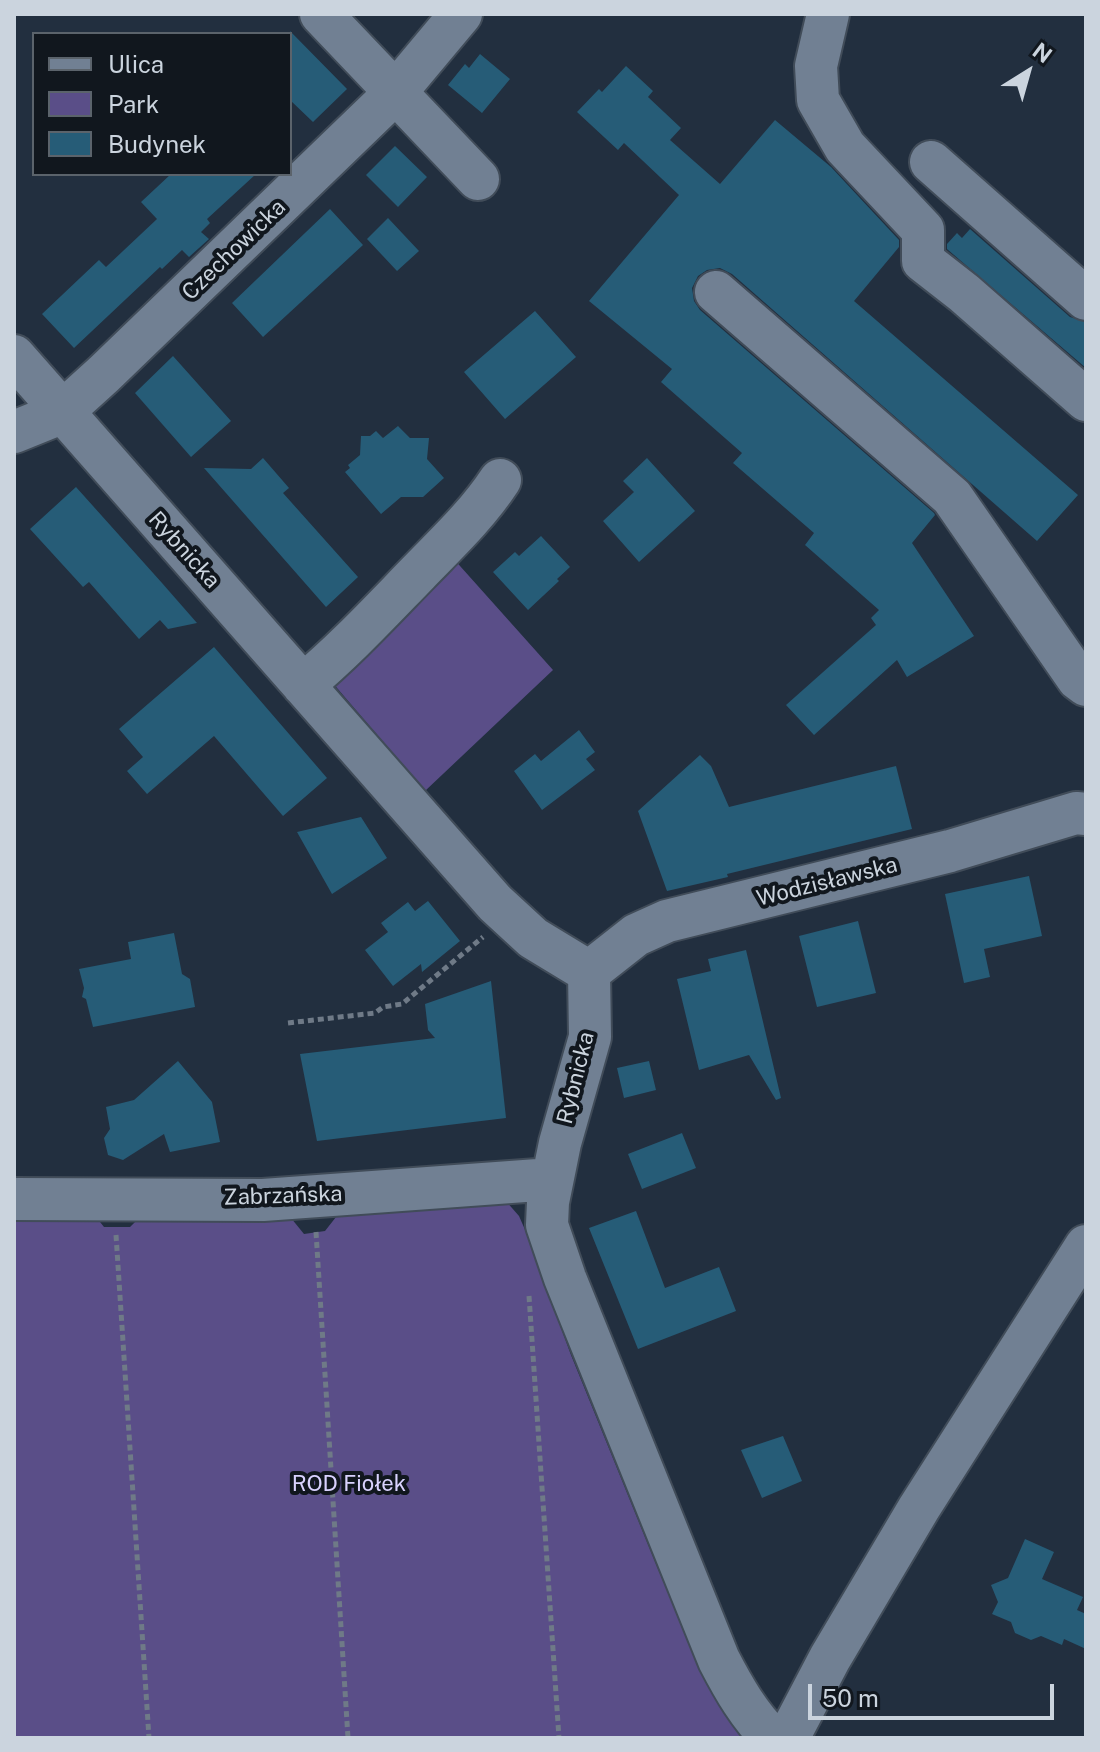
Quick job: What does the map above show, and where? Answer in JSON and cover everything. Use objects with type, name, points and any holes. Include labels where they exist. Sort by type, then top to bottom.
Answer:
[{"type":"street","points":[[321,14],[478,179]]},
{"type":"street","name":"Czechowicka","points":[[61,413],[395,93],[461,14]]},
{"type":"street","points":[[828,14],[816,66],[818,100],[845,147],[923,230],[923,261],[1086,400]]},
{"type":"street","points":[[931,162],[1086,299]]},
{"type":"street","points":[[716,292],[952,497],[1078,679],[1086,685]]},
{"type":"street","name":"Rybnicka","points":[[14,356],[61,413],[514,922],[533,938],[589,972],[590,1037],[552,1179],[547,1225],[565,1278],[719,1660],[755,1722],[772,1738]]},
{"type":"street","points":[[14,432],[61,413]]},
{"type":"street","points":[[303,685],[329,665],[484,504],[500,480]]},
{"type":"street","name":"Wodzisławska","points":[[589,972],[636,935],[667,921],[950,851],[1083,806]]},
{"type":"street","name":"Zabrzańska","points":[[14,1199],[263,1200],[552,1179]]},
{"type":"street","points":[[788,1738],[830,1658],[919,1508],[1086,1246]]},
{"type":"path","points":[[288,1023],[375,1013],[383,1007],[402,1004],[467,951]]},
{"type":"path","points":[[115,1227],[149,1738]]},
{"type":"path","points":[[316,1233],[348,1738]]},
{"type":"path","points":[[529,1292],[559,1738]]},
{"type":"green space","points":[[452,557],[553,670],[425,791],[331,681]]},
{"type":"green space","name":"ROD Fiołek","points":[[505,1200],[519,1216],[526,1232],[571,1355],[695,1654],[745,1738],[14,1738],[14,1214],[93,1213],[104,1227],[130,1227],[143,1214],[291,1218],[304,1234],[325,1231],[336,1217]]},
{"type":"building","points":[[292,33],[347,89],[313,122],[292,102]]},
{"type":"building","points":[[480,54],[510,79],[482,113],[448,85],[465,64],[469,68]]},
{"type":"building","points":[[626,66],[653,91],[648,97],[681,128],[670,140],[720,184],[775,120],[831,167],[899,240],[899,247],[854,301],[1078,495],[1037,541],[732,274],[720,268],[707,270],[698,276],[692,288],[694,301],[700,310],[934,513],[912,543],[974,636],[907,677],[897,660],[814,735],[786,705],[876,625],[871,618],[879,610],[805,545],[814,533],[733,463],[742,453],[661,382],[672,369],[589,301],[679,195],[624,143],[618,150],[577,112],[599,89],[602,92]]},
{"type":"building","points":[[395,146],[427,177],[398,207],[366,175]]},
{"type":"building","points":[[169,176],[254,176],[207,219],[210,223],[201,232],[209,239],[189,257],[182,250],[162,269],[160,267],[74,348],[42,314],[99,260],[106,267],[157,219],[141,202]]},
{"type":"building","points":[[330,209],[363,245],[263,337],[232,303]]},
{"type":"building","points":[[388,218],[419,251],[397,271],[367,239]]},
{"type":"building","points":[[970,229],[1070,317],[1086,322],[1086,368],[947,249],[947,244],[957,233],[962,238]]},
{"type":"building","points":[[535,311],[576,357],[505,419],[464,372]]},
{"type":"building","points":[[173,356],[231,421],[191,457],[135,393]]},
{"type":"building","points":[[398,426],[410,438],[429,438],[427,459],[444,478],[423,497],[401,497],[381,514],[345,472],[360,455],[361,436],[370,436],[376,431],[383,438]]},
{"type":"building","points":[[263,458],[289,488],[283,493],[358,577],[326,607],[204,468],[251,469]]},
{"type":"building","points":[[647,458],[695,511],[639,562],[603,521],[634,492],[623,481]]},
{"type":"building","points":[[76,487],[197,623],[168,629],[160,620],[139,639],[89,582],[83,587],[30,529]]},
{"type":"building","points":[[541,536],[570,567],[528,610],[493,572],[515,552],[519,556]]},
{"type":"building","points":[[214,647],[327,778],[283,816],[214,736],[147,794],[127,771],[143,757],[119,729]]},
{"type":"building","points":[[579,730],[595,752],[586,759],[595,770],[542,810],[514,771],[535,754],[541,761]]},
{"type":"building","points":[[700,755],[711,766],[729,807],[896,766],[912,829],[667,891],[638,811]]},
{"type":"building","points":[[361,817],[387,858],[332,894],[297,832]]},
{"type":"building","points":[[1029,876],[1042,936],[984,949],[990,977],[964,983],[945,894]]},
{"type":"building","points":[[428,901],[460,941],[422,972],[421,964],[393,986],[365,950],[388,932],[381,923],[408,902],[415,911]]},
{"type":"building","points":[[858,921],[876,993],[817,1007],[799,936]]},
{"type":"building","points":[[174,933],[182,974],[190,979],[195,1007],[93,1027],[86,999],[82,997],[84,988],[79,969],[131,959],[128,942]]},
{"type":"building","points":[[746,950],[781,1098],[776,1100],[749,1055],[699,1070],[677,979],[711,971],[708,959]]},
{"type":"building","points":[[491,981],[506,1118],[317,1141],[300,1054],[435,1038],[428,1030],[425,1004]]},
{"type":"building","points":[[178,1061],[212,1102],[220,1142],[170,1152],[164,1134],[123,1160],[108,1155],[104,1138],[110,1129],[106,1107],[134,1100]]},
{"type":"building","points":[[649,1061],[656,1090],[624,1098],[617,1068]]},
{"type":"building","points":[[682,1133],[696,1168],[642,1189],[628,1154]]},
{"type":"building","points":[[636,1211],[665,1288],[719,1267],[736,1311],[638,1349],[589,1228]]},
{"type":"building","points":[[783,1436],[802,1481],[762,1498],[741,1450]]},
{"type":"building","points":[[1025,1539],[1054,1552],[1042,1579],[1083,1597],[1077,1610],[1086,1614],[1086,1649],[1064,1639],[1062,1645],[1041,1636],[1031,1640],[1015,1633],[1011,1622],[992,1614],[998,1602],[991,1585],[1008,1578]]}]
